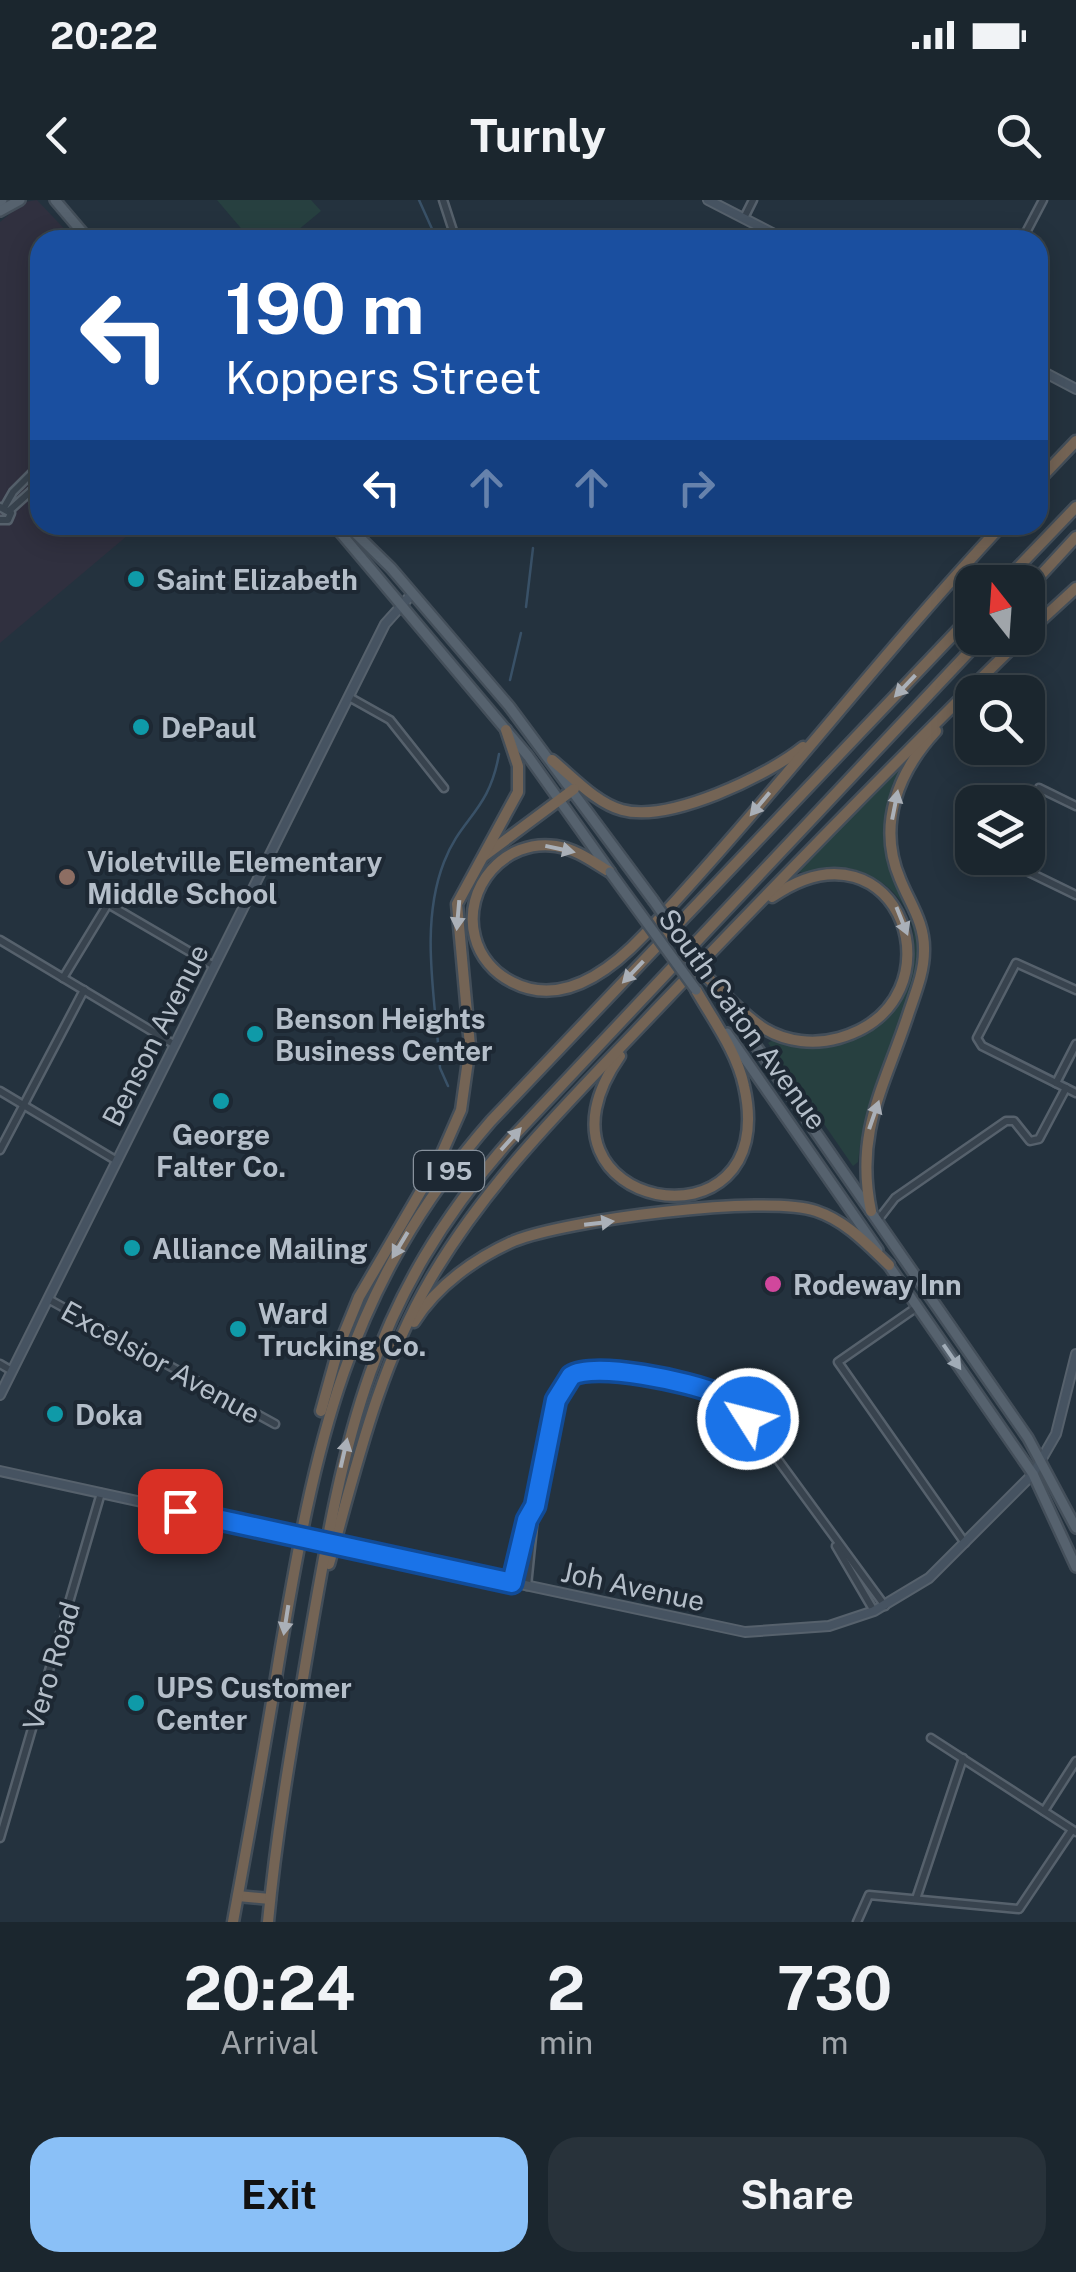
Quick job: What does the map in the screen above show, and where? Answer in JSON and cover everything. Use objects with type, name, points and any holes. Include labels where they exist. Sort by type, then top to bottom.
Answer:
[{"type":"highway","points":[[1048,470],[1076,441]]},
{"type":"highway","points":[[1020,565],[1076,506]]},
{"type":"highway","points":[[610,872],[558,846],[524,849],[502,860],[482,882],[473,909],[474,934],[488,962],[506,980],[534,990],[581,984],[610,968],[674,903],[993,535]]},
{"type":"highway","points":[[1045,571],[1076,537]]},
{"type":"highway","points":[[1045,617],[1076,588]]},
{"type":"highway","name":"I 95","points":[[233,1922],[321,1434],[348,1350],[393,1256],[435,1191],[499,1112],[955,633]]},
{"type":"highway","name":"I 95","points":[[268,1922],[314,1618],[355,1408],[391,1317],[441,1228],[510,1140],[966,655]]},
{"type":"highway","points":[[314,1618],[388,1371],[430,1281],[483,1200],[736,926],[1005,655]]},
{"type":"highway","points":[[874,1216],[864,1151],[917,988],[924,952],[920,919],[894,861],[892,806],[908,765],[1007,655]]},
{"type":"highway","points":[[552,760],[611,806],[632,812],[663,810],[773,768],[803,746],[845,703]]},
{"type":"highway","points":[[296,1559],[316,1432],[339,1346],[370,1272],[438,1160],[461,1110],[470,1046],[455,919],[462,888],[506,819],[518,792],[518,766],[506,730]]},
{"type":"highway","points":[[475,863],[574,789]]},
{"type":"highway","points":[[708,978],[765,1029],[815,1042],[865,1027],[887,1006],[904,978],[909,949],[904,920],[887,894],[860,878],[830,873],[799,880],[736,926]]},
{"type":"highway","points":[[642,1026],[615,1062],[599,1099],[596,1134],[601,1152],[621,1180],[636,1190],[666,1198],[704,1192],[718,1182],[739,1156],[748,1117],[737,1064],[696,990]]},
{"type":"highway","points":[[388,1371],[419,1314],[451,1280],[504,1246],[561,1228],[752,1204],[795,1206],[838,1221],[889,1266]]},
{"type":"highway","points":[[238,1896],[270,1899]]},
{"type":"main road","points":[[2,204],[20,200]]},
{"type":"main road","points":[[55,200],[80,230]]},
{"type":"main road","name":"South Caton Avenue","points":[[342,535],[560,799],[696,990],[1033,1474],[1076,1568]]},
{"type":"main road","name":"South Caton Avenue","points":[[356,535],[412,594],[574,789],[1043,1462],[1076,1528]]},
{"type":"street","points":[[444,200],[453,230]]},
{"type":"street","points":[[708,200],[767,230]]},
{"type":"street","points":[[744,218],[753,200]]},
{"type":"street","points":[[1027,230],[1043,200]]},
{"type":"street","points":[[1048,374],[1076,389]]},
{"type":"street","points":[[5,508],[13,492],[30,475]]},
{"type":"street","points":[[5,508],[30,490]]},
{"type":"street","points":[[0,520],[10,518],[5,508]]},
{"type":"street","name":"Benson Avenue","points":[[0,1395],[385,624],[412,594]]},
{"type":"street","points":[[349,697],[390,720],[444,788]]},
{"type":"street","points":[[1045,791],[1076,806]]},
{"type":"street","points":[[1035,875],[1076,895]]},
{"type":"street","points":[[63,978],[108,904],[214,966]]},
{"type":"street","points":[[0,940],[175,1045]]},
{"type":"street","points":[[1076,990],[1016,963],[978,1042],[1076,1093]]},
{"type":"street","points":[[0,1150],[84,990]]},
{"type":"street","points":[[1056,1083],[1076,1044]]},
{"type":"street","points":[[874,1216],[1006,1120],[1014,1120],[1028,1140],[1035,1141],[1066,1088]]},
{"type":"street","points":[[0,1091],[117,1161]]},
{"type":"street","name":"Excelsior Avenue","points":[[48,1300],[275,1424]]},
{"type":"street","points":[[918,1307],[838,1362],[965,1544]]},
{"type":"street","name":"Joh Avenue","points":[[0,1471],[745,1632],[805,1631],[884,1606],[929,1578],[965,1544],[1043,1462],[1056,1434],[1076,1354]]},
{"type":"street","points":[[0,1364],[12,1371]]},
{"type":"street","points":[[526,1586],[535,1506],[560,1390],[571,1376],[589,1368],[721,1395],[748,1419],[884,1606]]},
{"type":"street","name":"Vero Road","points":[[0,1838],[102,1494]]},
{"type":"street","points":[[512,1583],[527,1520],[535,1506]]},
{"type":"street","points":[[836,1545],[874,1611]]},
{"type":"street","points":[[857,1922],[869,1895],[1020,1909],[1074,1831],[931,1738]]},
{"type":"street","points":[[916,1900],[963,1758]]},
{"type":"street","points":[[1044,1811],[1076,1761]]},
{"type":"shaded area","points":[[37,200],[66,230],[30,230],[30,535],[128,535],[0,643],[0,222],[24,202]]},
{"type":"green space","points":[[217,200],[311,200],[321,211],[298,230],[242,230]]},
{"type":"green space","points":[[901,766],[887,817],[917,926],[918,966],[860,1145],[858,1162],[853,1166],[768,1043],[773,1040],[819,1045],[857,1035],[887,1013],[906,984],[914,950],[910,918],[891,890],[848,868],[796,872]]},
{"type":"waterway","points":[[419,200],[432,230]]},
{"type":"waterway","points":[[526,607],[533,548]]},
{"type":"waterway","points":[[510,680],[521,633]]},
{"type":"waterway","points":[[448,1086],[440,1068],[432,912],[444,862],[489,789],[499,754]]},
{"type":"place","name":"Saint Elizabeth","points":[[136,579]]},
{"type":"place","name":"DePaul","points":[[141,727]]},
{"type":"place","name":"Violetville Elementary Middle School","points":[[67,877]]},
{"type":"place","name":"Benson Heights Business Center","points":[[255,1034]]},
{"type":"place","name":"George Falter Co.","points":[[221,1101]]},
{"type":"place","name":"Alliance Mailing","points":[[132,1248]]},
{"type":"place","name":"Rodeway Inn","points":[[773,1284]]},
{"type":"place","name":"Ward Trucking Co.","points":[[238,1329]]},
{"type":"place","name":"Doka","points":[[55,1414]]},
{"type":"place","name":"UPS Customer Center","points":[[136,1703]]},
{"type":"route","points":[[180,1511],[512,1583],[527,1520],[535,1506],[556,1400],[578,1371],[600,1368],[709,1390],[730,1401],[748,1419]]}]
